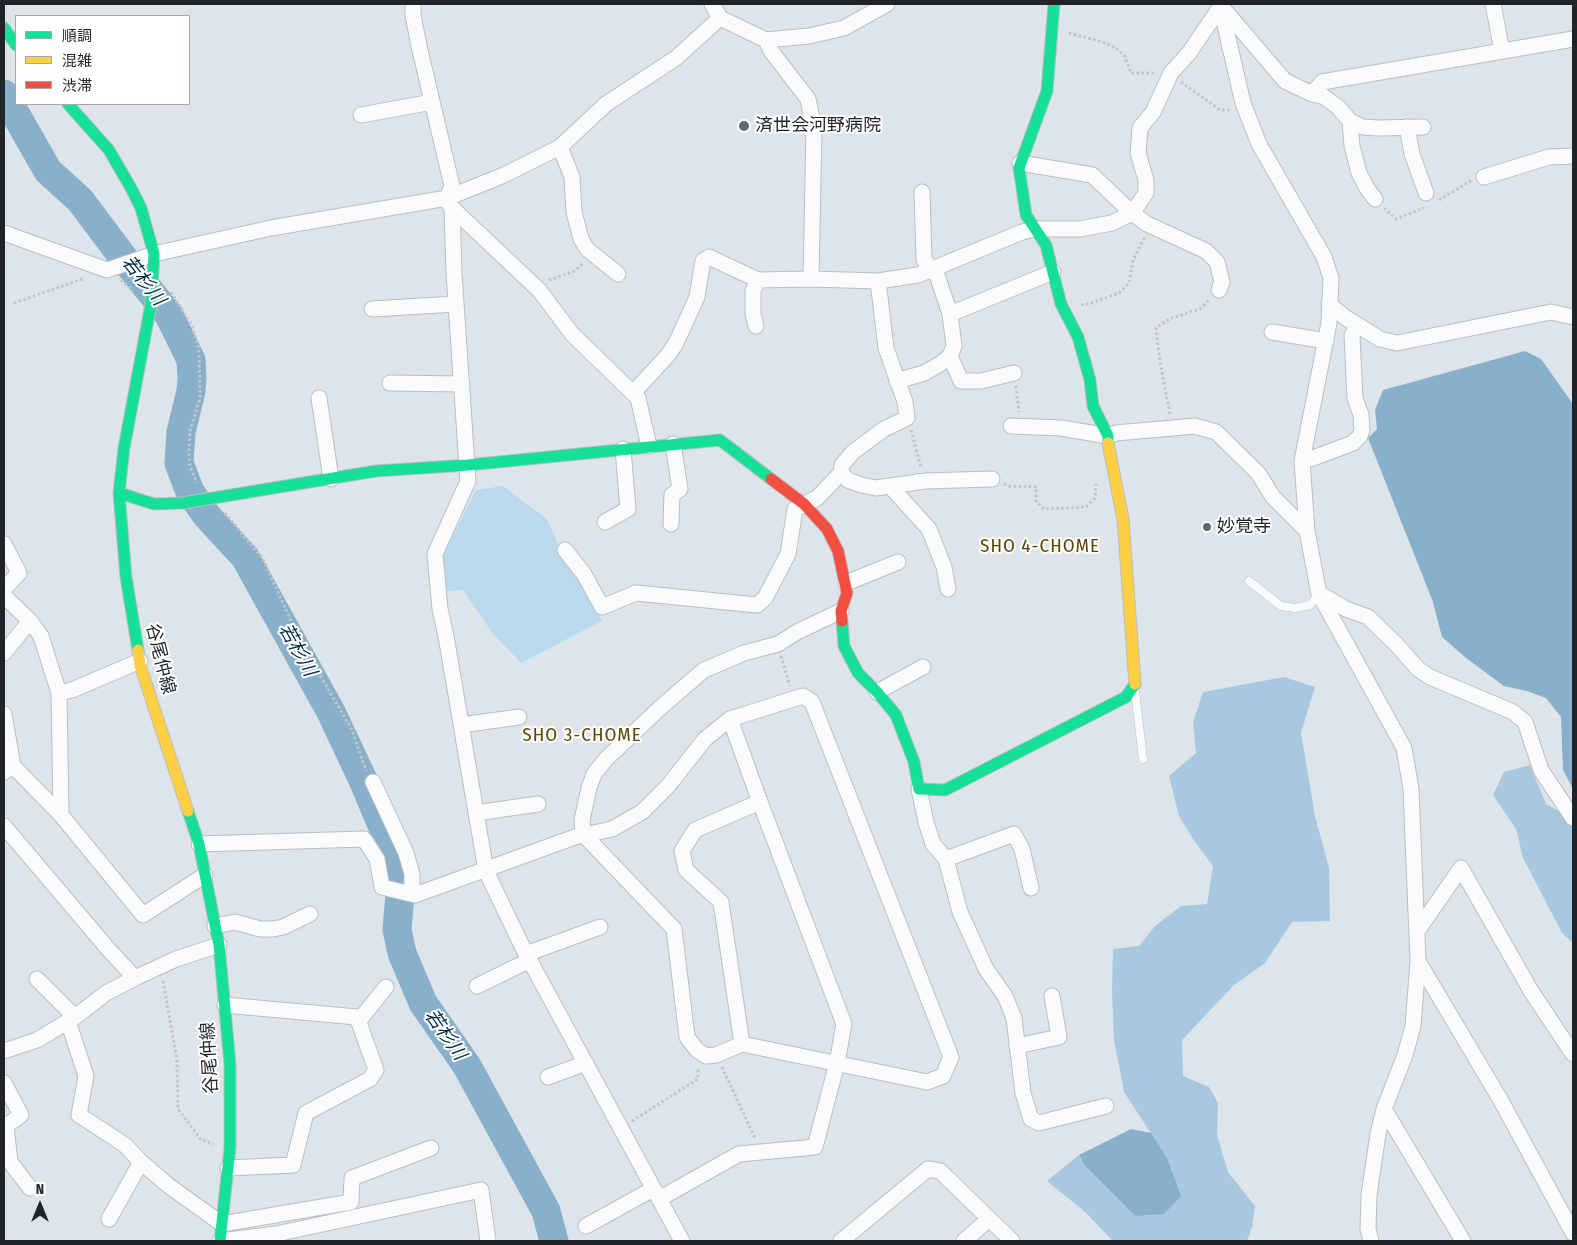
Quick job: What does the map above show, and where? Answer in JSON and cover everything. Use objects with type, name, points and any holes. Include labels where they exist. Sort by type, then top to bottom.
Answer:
[{"type":"street","points":[[413,4],[418,46],[452,186],[449,203],[468,464],[468,481],[435,554],[440,609],[486,871],[528,957],[682,1241]]},
{"type":"street","points":[[712,4],[720,18],[766,40],[810,36],[844,28],[866,9],[887,4]]},
{"type":"street","points":[[919,788],[945,790],[1126,697],[1134,684],[1123,519],[1109,450],[1108,436],[1093,406],[1090,380],[1078,337],[1064,310],[1046,245],[1026,215],[1021,188],[1020,163],[1047,91],[1054,4]]},
{"type":"street","points":[[1493,4],[1502,51]]},
{"type":"street","points":[[633,393],[668,355],[676,342],[697,297],[702,261],[709,257],[758,280],[878,281],[931,270],[1022,232],[1034,229],[1079,229],[1112,223],[1132,213],[1146,194],[1146,180],[1138,152],[1140,128],[1152,112],[1171,73],[1189,53],[1220,5]]},
{"type":"street","points":[[1220,5],[1285,81],[1312,94],[1323,96],[1338,107],[1350,121],[1363,127],[1423,127]]},
{"type":"street","points":[[1220,5],[1246,111],[1259,144],[1324,258],[1331,278],[1326,341],[1302,461],[1307,531],[1319,594],[1404,748],[1411,789],[1418,930],[1418,961],[1413,1026],[1405,1055],[1384,1109],[1372,1168],[1368,1229],[1371,1241]]},
{"type":"street","points":[[4,233],[108,270],[147,257],[271,228],[449,203],[560,146],[606,104],[676,58],[720,18]]},
{"type":"street","points":[[4,28],[15,44]]},
{"type":"street","points":[[1312,94],[1322,82],[1573,39]]},
{"type":"street","points":[[766,40],[771,51],[808,99],[814,129],[810,279]]},
{"type":"street","points":[[361,114],[432,102]]},
{"type":"street","name":"谷尾仲線","points":[[71,105],[109,150],[141,208],[147,257],[154,276],[151,304],[124,448],[119,493],[126,577],[140,661],[199,844],[219,945],[230,1064],[230,1148],[220,1241]]},
{"type":"street","points":[[1350,121],[1352,146],[1359,173],[1375,199]]},
{"type":"street","points":[[1407,127],[1412,154],[1426,193]]},
{"type":"street","points":[[560,146],[572,178],[574,212],[581,239],[587,249],[618,274]]},
{"type":"street","points":[[1484,177],[1549,157],[1573,156]]},
{"type":"street","points":[[1020,163],[1092,175],[1132,213],[1152,226],[1206,252],[1217,262],[1222,282],[1219,290]]},
{"type":"street","points":[[897,381],[924,374],[950,356],[954,346],[950,314],[936,275],[924,260],[922,192]]},
{"type":"street","points":[[449,203],[535,286],[572,334],[638,398],[650,446]]},
{"type":"street","points":[[950,314],[1053,272]]},
{"type":"street","points":[[756,326],[753,314],[754,291],[758,280]]},
{"type":"street","points":[[565,550],[584,574],[602,607],[636,593],[756,605],[765,598],[788,554],[795,509],[817,498],[841,473],[842,465],[853,452],[884,429],[907,418],[905,402],[886,348],[878,281]]},
{"type":"street","points":[[372,309],[456,304]]},
{"type":"street","points":[[1330,304],[1380,339],[1397,343],[1551,312],[1573,317]]},
{"type":"street","points":[[1302,461],[1353,443],[1360,436],[1362,430],[1361,415],[1355,398],[1352,335],[1358,325]]},
{"type":"street","points":[[1272,332],[1326,341]]},
{"type":"street","points":[[950,356],[961,381],[981,381],[1014,373]]},
{"type":"street","points":[[390,383],[462,384]]},
{"type":"street","points":[[319,398],[331,479]]},
{"type":"street","points":[[1016,426],[1062,428],[1108,436],[1116,433],[1195,426],[1216,432],[1258,473],[1274,496],[1307,531]]},
{"type":"street","points":[[119,493],[154,504],[183,502],[376,471],[720,440],[804,504],[827,529],[838,551],[847,593],[841,611],[844,646],[858,673],[896,715],[914,762],[926,822],[933,844],[946,859],[960,912],[986,969],[1006,996],[1014,1018],[1023,1093],[1031,1119],[1039,1123],[1106,1106]]},
{"type":"street","points":[[671,524],[672,496],[680,489],[673,444]]},
{"type":"street","points":[[605,522],[628,509],[623,449]]},
{"type":"street","points":[[841,473],[848,480],[876,488],[925,481],[992,479]]},
{"type":"street","points":[[890,486],[929,529],[944,567],[948,589]]},
{"type":"street","points":[[4,544],[19,573],[4,588]]},
{"type":"street","points":[[846,583],[898,562]]},
{"type":"street","points":[[1319,594],[1346,609],[1368,618],[1397,645],[1418,669],[1430,677],[1513,712],[1525,722],[1541,770],[1573,818]]},
{"type":"street","points":[[4,596],[30,621],[41,636],[58,693],[61,815]]},
{"type":"street","points":[[199,844],[364,839],[377,859],[382,887],[416,895],[583,834],[612,829],[642,812],[668,786],[704,739],[730,719],[803,696],[812,702],[951,1057],[943,1076],[927,1082],[742,1044],[716,1055],[706,1056],[697,1050],[687,1037],[674,929],[583,834],[582,820],[594,774],[606,759],[661,707],[704,670],[744,653],[778,644],[796,632],[841,611]]},
{"type":"street","points":[[4,653],[30,621]]},
{"type":"street","points":[[58,693],[72,690],[140,661]]},
{"type":"street","points":[[877,692],[923,667]]},
{"type":"street","points":[[4,714],[8,769],[61,815],[143,915],[205,875]]},
{"type":"street","points":[[461,725],[519,717]]},
{"type":"street","points":[[586,1226],[739,1154],[815,1147],[837,1063],[844,1024],[730,719]]},
{"type":"street","points":[[373,782],[406,853],[416,895]]},
{"type":"street","points":[[742,1044],[721,902],[686,870],[682,851],[695,830],[760,802]]},
{"type":"street","points":[[476,814],[538,804]]},
{"type":"street","points":[[4,826],[135,978]]},
{"type":"street","points":[[946,859],[1014,834],[1022,849],[1031,888]]},
{"type":"street","points":[[1418,930],[1461,868],[1530,991],[1573,1054]]},
{"type":"street","points":[[216,926],[235,922],[260,929],[272,929],[290,924],[310,914]]},
{"type":"street","points":[[477,986],[528,957],[600,926]]},
{"type":"street","points":[[4,1051],[37,1040],[72,1019],[106,993],[135,978],[176,959],[219,945]]},
{"type":"street","points":[[1418,961],[1500,1099],[1573,1233]]},
{"type":"street","points":[[38,979],[72,1019],[86,1076],[79,1115],[125,1145],[141,1162],[169,1186],[222,1224],[351,1202],[352,1178],[432,1148]]},
{"type":"street","points":[[358,1022],[386,987]]},
{"type":"street","points":[[1017,1046],[1059,1037],[1052,996]]},
{"type":"street","points":[[225,1005],[357,1017],[376,1070],[370,1080],[306,1112],[292,1165],[228,1168]]},
{"type":"street","points":[[548,1077],[586,1064]]},
{"type":"street","points":[[4,1083],[21,1116],[6,1126],[10,1162],[30,1188]]},
{"type":"street","points":[[1384,1109],[1463,1241]]},
{"type":"street","points":[[109,1218],[141,1162]]},
{"type":"street","points":[[841,1241],[928,1170],[940,1170],[1012,1241]]},
{"type":"street","points":[[220,1241],[275,1238],[481,1190],[488,1241]]},
{"type":"street","points":[[964,1241],[989,1219]]},
{"type":"lane","points":[[1249,581],[1281,606],[1295,608],[1310,605],[1319,594]]},
{"type":"lane","points":[[1134,684],[1143,759]]},
{"type":"path","points":[[1052,28],[1111,45],[1124,56],[1131,73],[1171,73],[1191,90],[1220,110],[1246,111]]},
{"type":"path","points":[[1064,310],[1075,305],[1089,304],[1119,293],[1129,283],[1134,260],[1152,226]]},
{"type":"path","points":[[535,286],[575,271],[592,253]]},
{"type":"path","points":[[14,303],[108,270],[134,292]]},
{"type":"path","points":[[154,276],[166,286],[178,301],[192,326],[199,349],[200,398],[190,431],[190,467],[197,484],[212,498],[263,560],[300,641],[352,730],[363,765],[373,782]]},
{"type":"path","points":[[1172,428],[1156,328],[1169,319],[1200,309],[1219,290]]},
{"type":"path","points":[[1014,373],[1016,426]]},
{"type":"path","points":[[907,418],[919,464],[925,474],[925,481]]},
{"type":"path","points":[[992,479],[1009,486],[1036,487],[1036,501],[1044,509],[1086,507],[1095,498],[1096,483]]},
{"type":"path","points":[[778,644],[793,699]]},
{"type":"path","points":[[161,966],[177,1060],[178,1109],[201,1140],[230,1148]]},
{"type":"path","points":[[621,1128],[698,1080],[697,1050]]},
{"type":"path","points":[[716,1055],[761,1152]]},
{"type":"shaded area","points":[[1525,351],[1541,359],[1573,404],[1573,789],[1563,770],[1561,717],[1546,698],[1527,691],[1504,686],[1466,658],[1442,637],[1433,602],[1368,438],[1377,429],[1375,410],[1383,390]]},
{"type":"shaded area","points":[[503,486],[547,519],[563,555],[581,576],[602,621],[521,663],[493,634],[463,590],[447,591],[443,556],[476,490]]},
{"type":"shaded area","points":[[1284,677],[1315,687],[1301,733],[1315,816],[1329,868],[1330,921],[1292,922],[1265,963],[1234,985],[1182,1040],[1183,1076],[1209,1087],[1218,1103],[1217,1135],[1228,1172],[1255,1206],[1252,1227],[1247,1241],[1113,1241],[1084,1211],[1047,1181],[1079,1155],[1085,1166],[1135,1216],[1167,1158],[1124,1092],[1114,1040],[1113,949],[1139,946],[1155,926],[1181,906],[1207,904],[1213,866],[1179,816],[1169,776],[1196,753],[1193,722],[1203,692]]},
{"type":"shaded area","points":[[1530,765],[1546,804],[1573,819],[1573,943],[1562,933],[1523,858],[1516,829],[1493,795],[1504,772]]},
{"type":"shaded area","points":[[1131,1129],[1151,1133],[1167,1158],[1181,1196],[1164,1214],[1135,1216],[1085,1166],[1079,1155]]},
{"type":"waterway","name":"若杉川","points":[[4,94],[48,171],[80,200],[169,315],[191,360],[191,391],[181,432],[179,463],[190,492],[207,516],[245,557],[331,712],[385,832],[401,881],[397,930],[402,953],[423,1003],[467,1066],[546,1211],[554,1241]]},
{"type":"traffic: fast","points":[[1054,4],[1047,91],[1019,168],[1026,215],[1046,245],[1061,304],[1078,337],[1090,380],[1093,406],[1108,436],[1108,443]]},
{"type":"traffic: fast","points":[[4,28],[15,44]]},
{"type":"traffic: fast","points":[[69,105],[109,150],[131,188],[141,208],[154,254],[151,304],[124,448],[119,493],[126,577],[138,650]]},
{"type":"traffic: fast","points":[[119,493],[154,504],[183,503],[376,471],[468,465],[720,440],[771,479]]},
{"type":"traffic: fast","points":[[842,621],[844,646],[858,673],[896,715],[914,762],[919,789],[945,790],[1126,697],[1135,684]]},
{"type":"traffic: fast","points":[[188,811],[199,844],[219,945],[230,1064],[230,1148],[220,1241]]},
{"type":"traffic: slow","points":[[1108,443],[1123,519],[1135,684]]},
{"type":"traffic: slow","points":[[138,650],[140,665],[188,811]]},
{"type":"traffic: jam","points":[[771,479],[804,504],[827,529],[838,551],[847,593],[841,611],[842,621]]},
{"type":"place","name":"済世会河野病院","points":[[744,126]]},
{"type":"place","name":"妙覚寺","points":[[1207,527]]},
{"type":"district","name":"SHO 4-CHOME","points":[[1040,547]]},
{"type":"district","name":"SHO 3-CHOME","points":[[582,736]]}]
